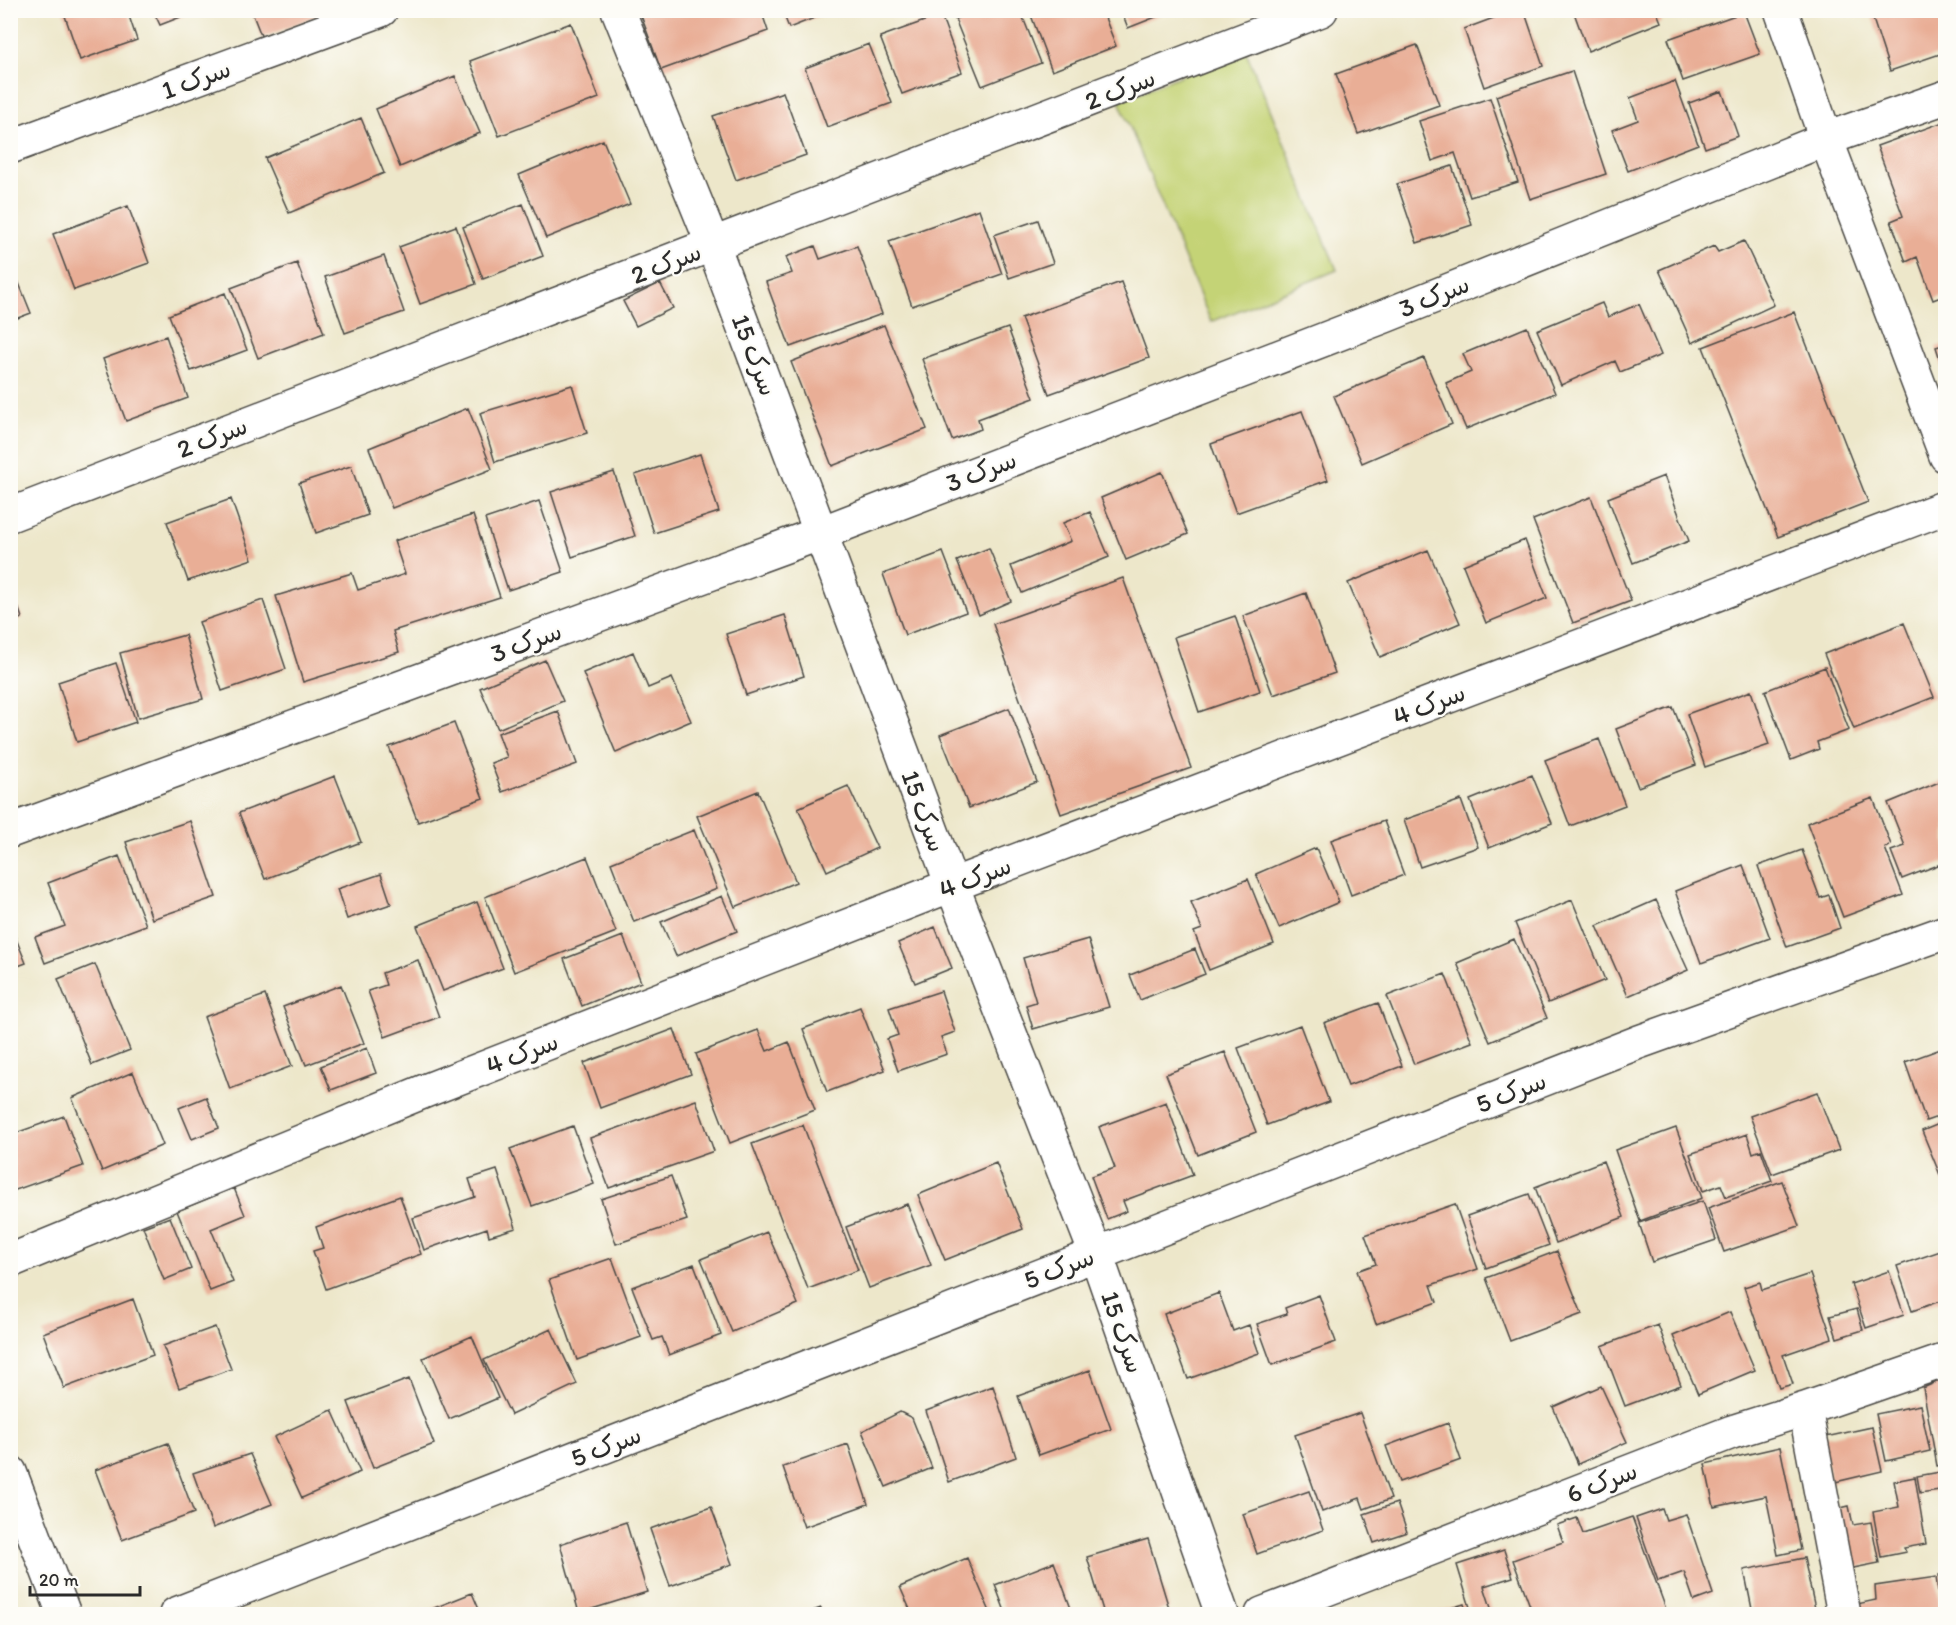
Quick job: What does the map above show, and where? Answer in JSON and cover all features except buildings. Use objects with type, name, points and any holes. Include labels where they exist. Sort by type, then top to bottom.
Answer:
[{"type":"street","name":"سرک 1","points":[[10,147],[381,10]]},
{"type":"street","name":"سرک 15","points":[[618,10],[713,245],[952,885],[1096,1254],[1222,1614]]},
{"type":"street","name":"سرک 2","points":[[10,515],[1322,10]]},
{"type":"street","points":[[1780,10],[1946,456]]},
{"type":"street","name":"سرک 3","points":[[10,831],[821,533],[1374,320],[1827,140],[1946,97]]},
{"type":"street","name":"سرک 4","points":[[10,1261],[414,1096],[952,885],[1946,507]]},
{"type":"street","name":"سرک 5","points":[[176,1614],[1639,1042],[1946,932]]},
{"type":"street","name":"سرک 6","points":[[1262,1614],[1732,1432],[1805,1410],[1946,1360]]},
{"type":"street","points":[[1805,1410],[1844,1614]]},
{"type":"street","points":[[10,1472],[64,1614]]},
{"type":"green space","points":[[1245,49],[1337,270],[1211,322],[1119,101]]}]
